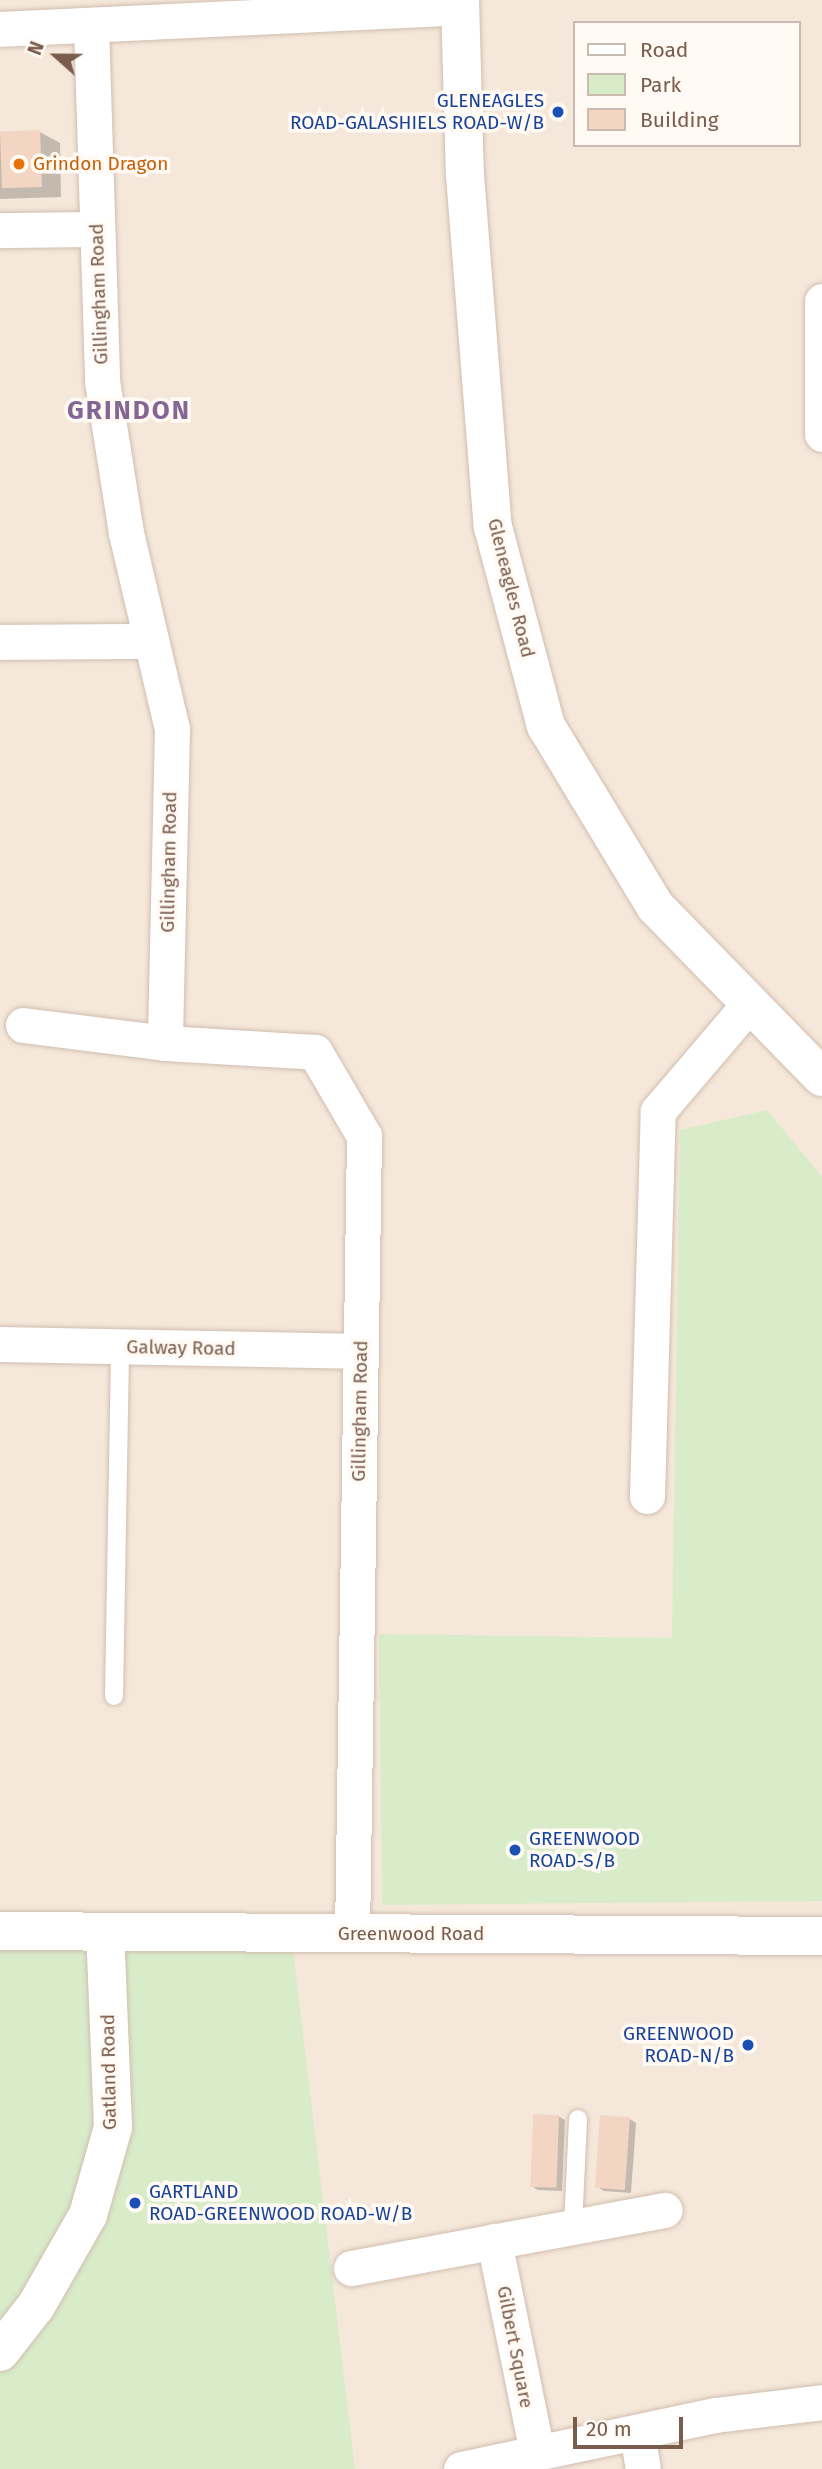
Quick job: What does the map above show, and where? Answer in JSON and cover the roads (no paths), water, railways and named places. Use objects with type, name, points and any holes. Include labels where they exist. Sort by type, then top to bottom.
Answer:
[{"type":"street","points":[[0,29],[460,3]]},
{"type":"street","name":"Gleneagles Road","points":[[460,3],[465,175],[492,527],[546,726],[655,906],[822,1077]]},
{"type":"street","name":"Gillingham Road","points":[[91,25],[102,381],[126,533],[172,729],[165,1043]]},
{"type":"street","points":[[0,230],[97,229]]},
{"type":"street","points":[[822,301],[822,434]]},
{"type":"street","points":[[0,642],[151,641]]},
{"type":"street","points":[[647,1496],[658,1111],[750,1003]]},
{"type":"street","name":"Gillingham Road","points":[[23,1025],[165,1043],[315,1052],[364,1136],[352,1933]]},
{"type":"street","name":"Galway Road","points":[[0,1345],[361,1351]]},
{"type":"street","name":"Greenwood Road","points":[[0,1931],[822,1936]]},
{"type":"street","name":"Gatland Road","points":[[0,2352],[36,2306],[88,2215],[113,2127],[105,1932]]},
{"type":"street","points":[[351,2267],[665,2210]]},
{"type":"street","name":"Gilbert Square","points":[[494,2241],[537,2453]]},
{"type":"street","points":[[461,2469],[637,2432],[822,2402]]},
{"type":"street","points":[[637,2432],[643,2469]]},
{"type":"lane","points":[[114,1696],[120,1346]]},
{"type":"lane","points":[[573,2226],[578,2119]]},
{"type":"place","name":"GLENEAGLES ROAD-GALASHIELS ROAD-W/B","points":[[558,112]]},
{"type":"place","name":"Grindon Dragon","points":[[19,164]]},
{"type":"place","name":"GREENWOOD ROAD-S/B","points":[[515,1850]]},
{"type":"place","name":"GREENWOOD ROAD-N/B","points":[[748,2045]]},
{"type":"place","name":"GARTLAND ROAD-GREENWOOD ROAD-W/B","points":[[135,2203]]},
{"type":"district","name":"GRINDON","points":[[129,411]]}]
